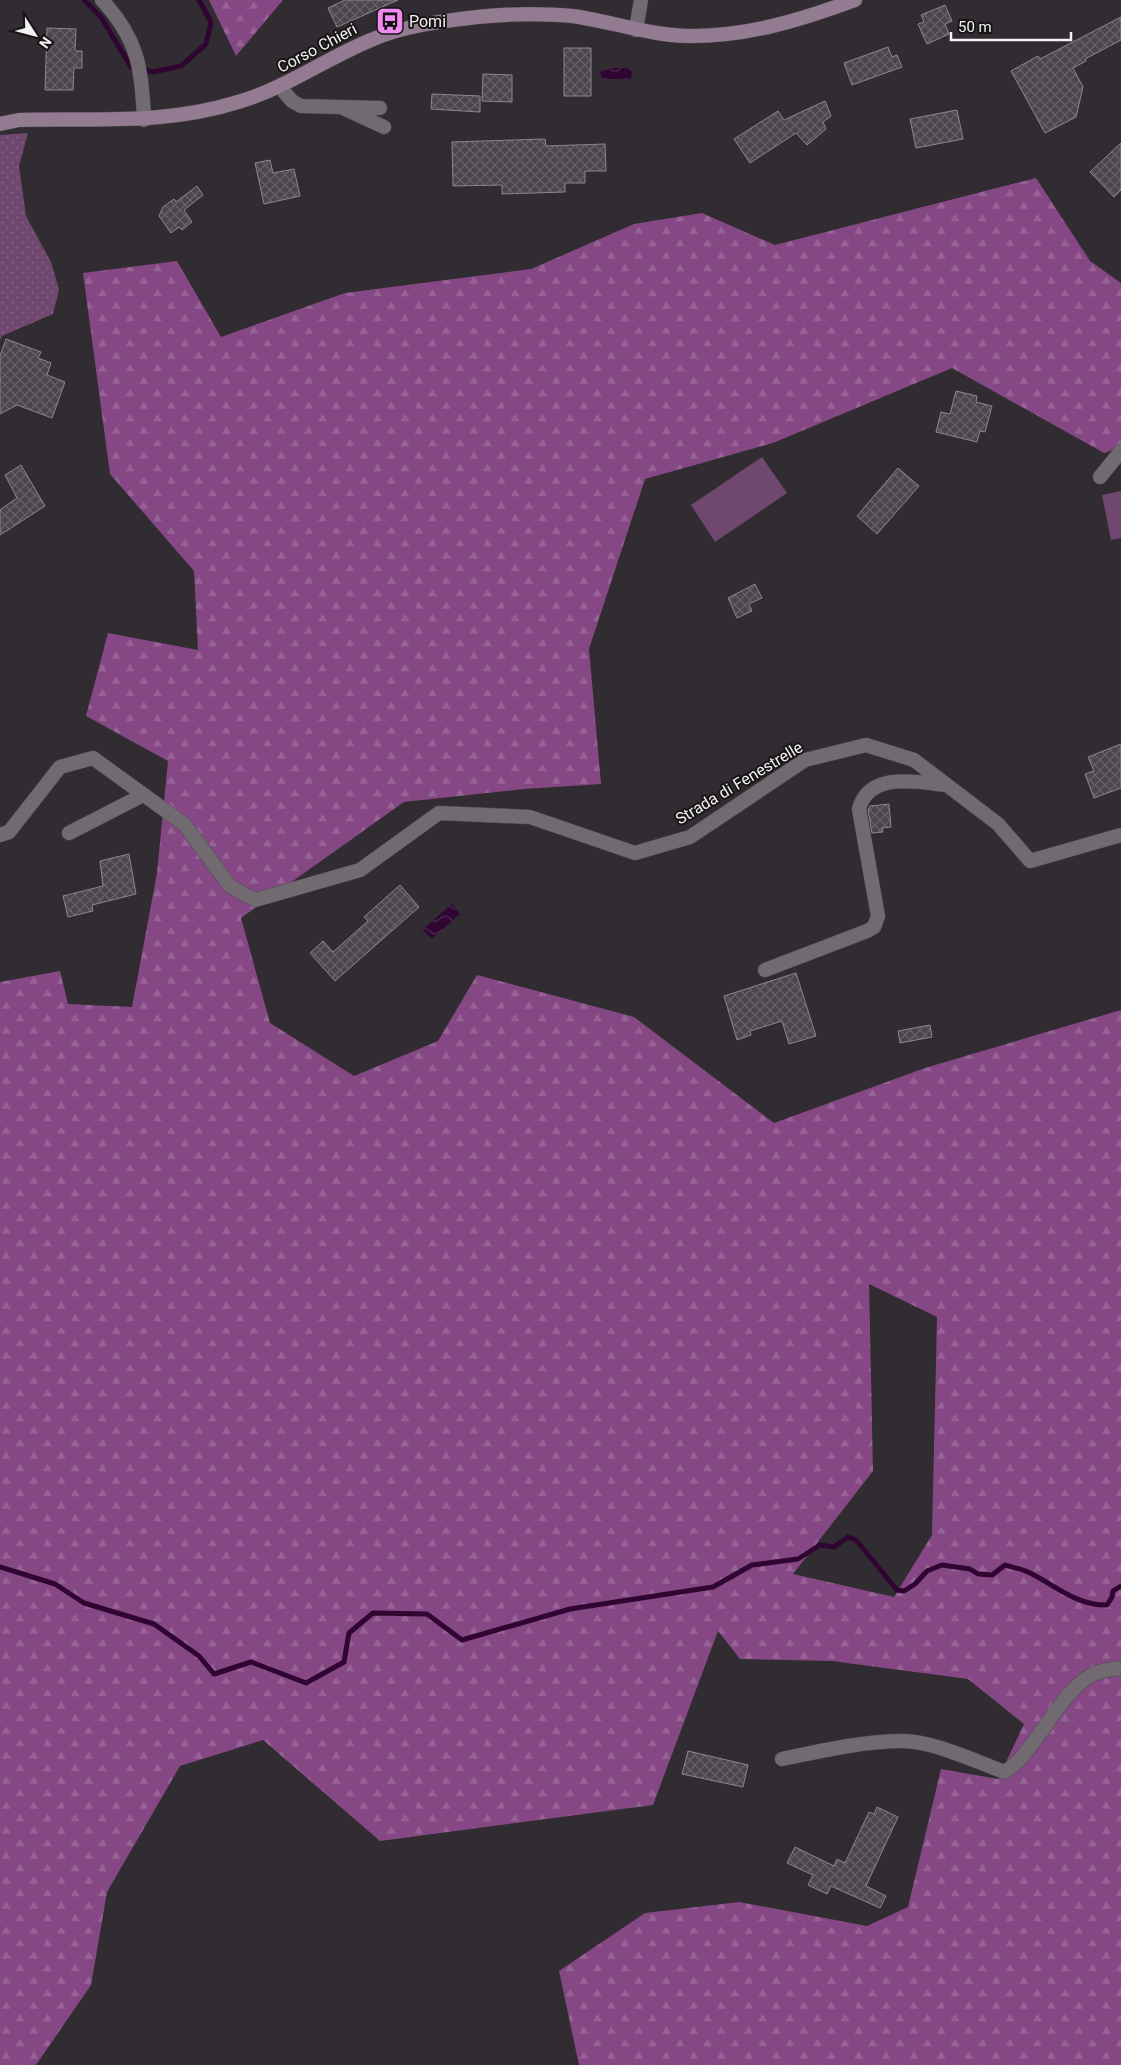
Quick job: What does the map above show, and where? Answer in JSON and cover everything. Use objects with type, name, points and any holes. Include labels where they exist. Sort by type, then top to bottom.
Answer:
[{"type":"main road","name":"Corso Chieri","points":[[0,124],[18,120],[144,120],[194,114],[280,88],[371,40],[428,25],[478,17],[570,16],[636,30],[686,36],[747,31],[796,21],[855,0]]},
{"type":"street","points":[[102,0],[118,18],[137,55],[143,83],[144,120]]},
{"type":"street","points":[[636,30],[641,0]]},
{"type":"street","points":[[280,88],[292,101],[301,106],[380,108]]},
{"type":"street","points":[[342,107],[384,127]]},
{"type":"street","points":[[1100,477],[1121,451]]},
{"type":"street","name":"Strada di Fenestrelle","points":[[0,834],[8,832],[60,767],[93,758],[184,824],[230,886],[255,900],[360,870],[439,813],[530,817],[635,853],[690,836],[805,760],[866,745],[914,760],[998,824],[1030,861],[1121,835]]},
{"type":"street","points":[[766,970],[874,927],[878,916],[859,809],[861,802],[868,792],[877,786],[892,781],[946,785]]},
{"type":"street","points":[[69,833],[143,795]]},
{"type":"street","points":[[782,1760],[828,1749],[904,1741],[924,1744],[1005,1772],[1027,1752],[1068,1696],[1081,1682],[1098,1672],[1121,1668]]},
{"type":"shaded area","points":[[28,133],[19,166],[26,216],[51,262],[59,290],[53,314],[2,336],[0,341],[0,135]]},
{"type":"shaded area","points":[[762,457],[787,493],[715,542],[691,505]]},
{"type":"shaded area","points":[[1121,491],[1121,538],[1111,540],[1102,495]]},
{"type":"green space","points":[[209,0],[283,0],[236,56]]},
{"type":"green space","points":[[1036,178],[1090,261],[1121,283],[1121,447],[1104,453],[952,368],[773,443],[645,479],[589,649],[601,784],[524,789],[404,802],[241,918],[270,1023],[354,1076],[438,1041],[477,975],[634,1017],[774,1123],[925,1068],[1121,1010],[1121,2065],[579,2065],[559,1971],[645,1913],[739,1902],[867,1926],[908,1907],[941,1769],[998,1779],[1024,1724],[968,1679],[832,1661],[740,1659],[718,1631],[653,1805],[380,1841],[263,1740],[180,1766],[107,1892],[91,1985],[36,2065],[0,2065],[0,982],[60,971],[68,1004],[132,1007],[157,873],[168,761],[86,716],[108,633],[198,650],[194,571],[110,474],[83,273],[177,261],[221,337],[345,293],[531,269],[634,224],[702,213],[775,245]],"holes":[[[869,1284],[937,1317],[932,1535],[894,1597],[793,1574],[873,1471]]]},
{"type":"water","points":[[611,68],[627,68],[632,72],[631,79],[602,79],[600,72]]},
{"type":"water","points":[[452,904],[460,914],[432,939],[422,930]]},
{"type":"building","points":[[345,0],[398,0],[337,27],[328,8]]},
{"type":"building","points":[[945,5],[952,21],[945,24],[949,34],[927,44],[918,24],[924,22],[921,15]]},
{"type":"building","points":[[1121,17],[1121,40],[1085,59],[1086,61],[1073,68],[1083,87],[1076,117],[1045,133],[1011,71],[1038,56],[1040,59]]},
{"type":"building","points":[[47,28],[76,29],[75,51],[82,51],[82,68],[74,68],[73,90],[45,90]]},
{"type":"building","points":[[888,47],[892,57],[897,55],[902,67],[852,85],[844,63]]},
{"type":"building","points":[[564,48],[591,48],[591,96],[564,96]]},
{"type":"building","points":[[483,74],[512,75],[512,102],[482,101]]},
{"type":"building","points":[[432,94],[480,96],[480,112],[431,109]]},
{"type":"building","points":[[825,101],[831,116],[823,122],[826,129],[807,145],[796,133],[750,163],[734,139],[778,111],[784,120]]},
{"type":"building","points":[[957,110],[963,139],[916,148],[910,119]]},
{"type":"building","points":[[545,139],[546,146],[605,144],[606,171],[585,171],[585,183],[565,183],[565,192],[502,194],[502,185],[453,186],[452,142]]},
{"type":"building","points":[[1121,143],[1121,190],[1114,197],[1090,172]]},
{"type":"building","points":[[270,160],[273,173],[294,169],[300,196],[264,204],[255,163]]},
{"type":"building","points":[[197,186],[203,195],[184,210],[192,222],[182,230],[179,227],[171,233],[159,216],[163,207],[174,199],[176,202]]},
{"type":"building","points":[[6,339],[41,352],[38,358],[51,363],[47,375],[65,382],[52,418],[17,405],[0,414],[0,356]]},
{"type":"building","points":[[956,391],[977,396],[976,402],[992,406],[985,432],[980,431],[977,442],[936,432],[941,412],[950,414]]},
{"type":"building","points":[[21,465],[45,506],[0,535],[0,510],[17,498],[5,475]]},
{"type":"building","points":[[898,468],[919,486],[877,534],[857,516]]},
{"type":"building","points":[[755,584],[762,598],[749,604],[752,611],[737,618],[728,598]]},
{"type":"building","points":[[1121,744],[1121,788],[1094,798],[1085,774],[1094,771],[1088,757]]},
{"type":"building","points":[[889,804],[891,827],[882,828],[883,832],[872,833],[868,810],[870,806]]},
{"type":"building","points":[[129,854],[136,894],[92,905],[93,911],[68,917],[63,896],[103,886],[100,861]]},
{"type":"building","points":[[400,885],[419,907],[335,981],[310,953],[323,941],[333,952],[368,921],[364,917]]},
{"type":"building","points":[[796,973],[816,1036],[789,1044],[782,1021],[750,1031],[751,1035],[737,1040],[724,996]]},
{"type":"building","points":[[930,1025],[932,1037],[900,1043],[898,1031]]},
{"type":"building","points":[[688,1751],[748,1765],[743,1787],[682,1774]]},
{"type":"building","points":[[877,1807],[898,1817],[866,1886],[886,1896],[880,1908],[831,1886],[827,1894],[808,1885],[813,1875],[787,1863],[795,1847],[834,1866],[837,1859],[845,1863],[869,1812],[874,1814]]},
{"type":"waterway","points":[[84,0],[101,17],[131,67],[153,72],[181,66],[206,44],[211,22],[199,0]]},
{"type":"waterway","points":[[0,1567],[55,1584],[84,1603],[154,1624],[199,1656],[214,1674],[251,1662],[306,1683],[344,1662],[349,1633],[373,1613],[427,1614],[462,1640],[570,1609],[713,1587],[752,1565],[798,1559],[820,1545],[834,1547],[848,1537],[856,1540],[897,1590],[904,1591],[915,1584],[927,1571],[942,1565],[970,1569],[978,1574],[992,1575],[1005,1565],[1029,1572],[1077,1599],[1096,1604],[1107,1605],[1113,1591],[1121,1586]]},
{"type":"place","name":"Pomi","points":[[390,21]]}]
